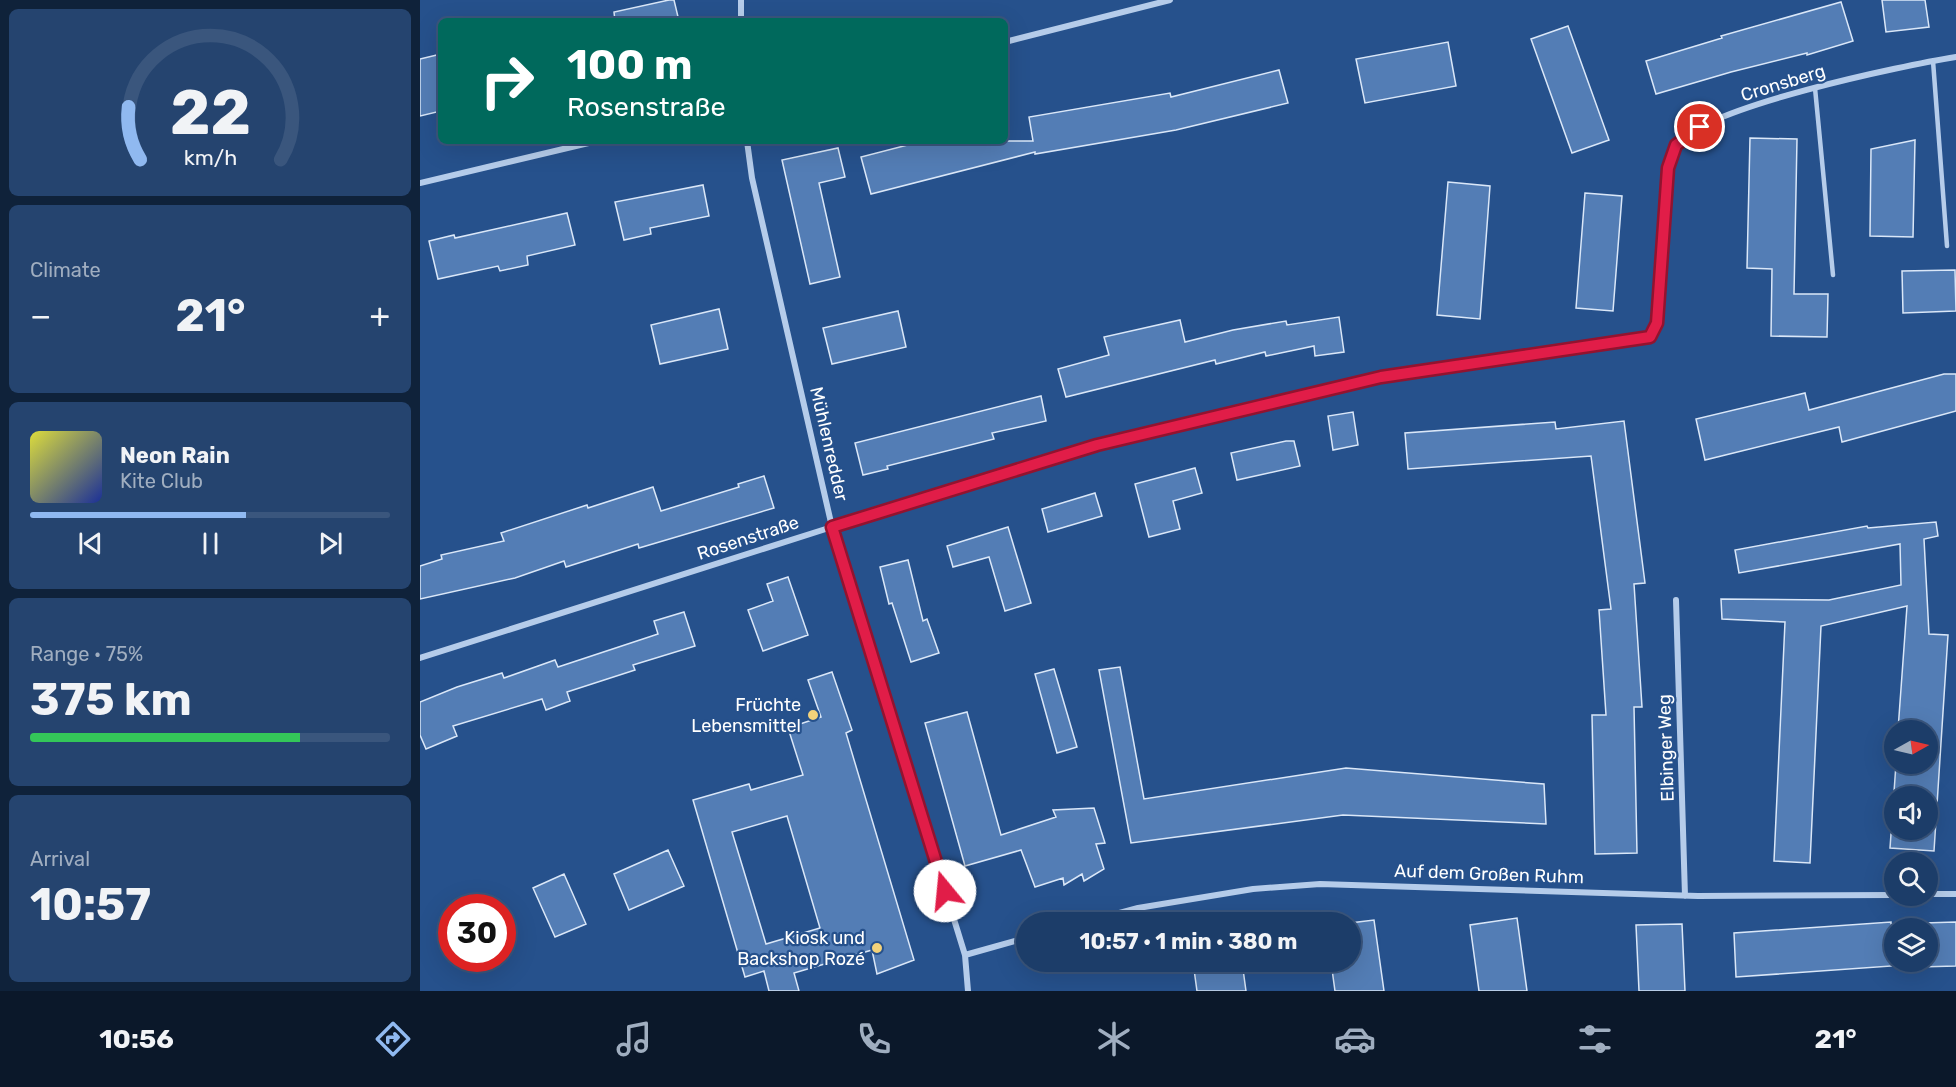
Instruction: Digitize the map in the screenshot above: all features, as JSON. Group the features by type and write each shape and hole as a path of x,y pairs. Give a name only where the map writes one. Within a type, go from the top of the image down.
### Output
{"street":[{"path":"741,0 741,18"},
{"path":"1008,41 1170,0"},
{"name":"Cronsberg","path":"1650,337 1657,323 1668,168 1676,145 1700,127 1758,104 1815,88 1956,57"},
{"path":"420,183 584,144"},
{"name":"Mühlenredder","path":"747,144 752,178 832,527 965,956"},
{"name":"Rosenstraße","path":"420,658 1097,445 1381,377 1650,337"},
{"name":"Elbinger Weg","path":"1676,600 1685,896"},
{"name":"Auf dem Großen Ruhm","path":"1123,912 1253,889 1320,884 1685,896 1884,895"},
{"path":"1938,894 1956,894"},
{"path":"968,991 965,956 1016,941"}],"lane":[{"path":"1933,61 1947,246"},
{"path":"1815,88 1833,275"}],"building":[{"path":"674,0 678,18 615,18 614,12"},
{"path":"1882,0 1925,0 1929,27 1886,32"},
{"path":"1841,2 1853,41 1656,94 1646,61 1722,38 1721,36"},
{"path":"1568,26 1609,140 1572,153 1531,39"},
{"path":"1448,42 1456,86 1365,103 1356,59"},
{"path":"438,55 438,112 420,116 420,59"},
{"path":"1279,70 1288,103 1176,130 1035,154 1035,152 871,194 861,157 911,144 1008,144 1008,141 1033,141 1029,117 1170,93 1171,97"},
{"path":"1750,138 1797,139 1794,294 1828,294 1827,337 1771,336 1772,269 1747,268"},
{"path":"1915,140 1913,237 1870,236 1871,149"},
{"path":"838,148 845,177 819,183 840,277 810,284 782,160"},
{"path":"1448,182 1490,186 1480,319 1437,315"},
{"path":"703,185 709,216 650,228 651,234 624,240 615,202"},
{"path":"1585,193 1622,196 1613,311 1576,308"},
{"path":"567,213 575,245 527,256 528,265 500,271 498,266 438,279 429,241 454,235 455,238"},
{"path":"1955,270 1956,311 1903,313 1902,271"},
{"path":"719,309 728,349 660,364 651,325"},
{"path":"898,311 906,347 832,364 823,328"},
{"path":"1339,317 1344,352 1315,356 1314,346 1266,356 1265,352 1216,364 1215,360 1066,397 1058,369 1109,355 1104,337 1180,320 1185,342 1233,330 1286,321 1287,325"},
{"path":"1944,374 1956,374 1956,411 1842,442 1839,427 1705,460 1696,419 1805,393 1809,410"},
{"path":"1041,396 1046,421 992,433 994,439 887,466 888,469 863,475 855,443"},
{"path":"1353,412 1358,445 1333,450 1328,416"},
{"path":"1624,421 1645,583 1634,584 1642,707 1634,707 1637,853 1595,854 1592,715 1606,715 1599,610 1611,609 1591,456 1408,469 1405,433 1555,422 1556,429"},
{"path":"1294,441 1300,466 1237,480 1231,453"},
{"path":"1195,468 1202,493 1173,501 1180,529 1149,537 1135,484"},
{"path":"764,476 774,508 639,548 638,544 566,567 564,561 515,578 420,599 420,566 442,559 441,555 504,541 501,533 587,505 588,508 653,487 661,511 739,487 738,484"},
{"path":"1095,493 1102,516 1048,532 1042,509"},
{"path":"1936,522 1938,536 1924,539 1929,634 1948,635 1938,789 1938,786 1894,786 1895,774 1938,774 1938,720 1899,720 1907,606 1821,626 1810,863 1774,861 1785,622 1722,619 1721,599 1829,600 1901,585 1900,544 1739,573 1735,550 1867,526 1868,528"},
{"path":"1008,527 1031,603 1005,611 989,557 953,567 947,546"},
{"path":"908,560 923,621 927,619 939,653 911,662 892,603 889,604 880,567"},
{"path":"788,577 808,635 763,651 748,610 773,601 767,584"},
{"path":"684,612 695,646 633,665 635,670 567,692 570,701 546,710 542,699 453,726 457,736 426,749 420,735 420,702 457,687 502,673 504,678 555,660 558,667 658,634 654,621"},
{"path":"1120,667 1144,799 1346,768 1544,784 1546,824 1343,815 1131,843 1099,670"},
{"path":"1054,669 1077,747 1057,753 1035,674"},
{"path":"832,672 852,730 846,733 914,960 877,974 872,950 794,973 799,991 769,991 764,971 745,977 693,800 749,784 751,790 803,775 788,728 821,717 808,680","holes":["787,816 820,928 766,944 732,832"]},
{"path":"967,712 1001,835 1056,817 1053,810 1094,808 1105,843 1096,844 1104,869 1084,881 1082,874 1064,885 1063,878 1035,887 1021,850 965,866 925,723"},
{"path":"1891,840 1935,840 1934,851 1890,848"},
{"path":"668,850 684,886 629,910 614,874"},
{"path":"564,874 586,924 555,937 533,888"},
{"path":"1517,918 1527,991 1479,991 1470,925"},
{"path":"1374,920 1384,991 1335,991 1332,972 1361,972 1361,922"},
{"path":"1884,922 1884,966 1736,977 1734,933"},
{"path":"1956,922 1956,966 1938,966 1938,923"},
{"path":"1682,924 1685,991 1639,991 1636,925"},
{"path":"1194,972 1243,972 1246,991 1197,991"}],"place":[{"name":"Früchte Lebensmittel","path":"813,715"},
{"name":"Kiosk und Backshop Rozé","path":"877,948"}],"route":[{"path":"945,891 832,527 1097,445 1381,377 1650,337 1657,323 1668,168 1676,145 1700,127"}]}
